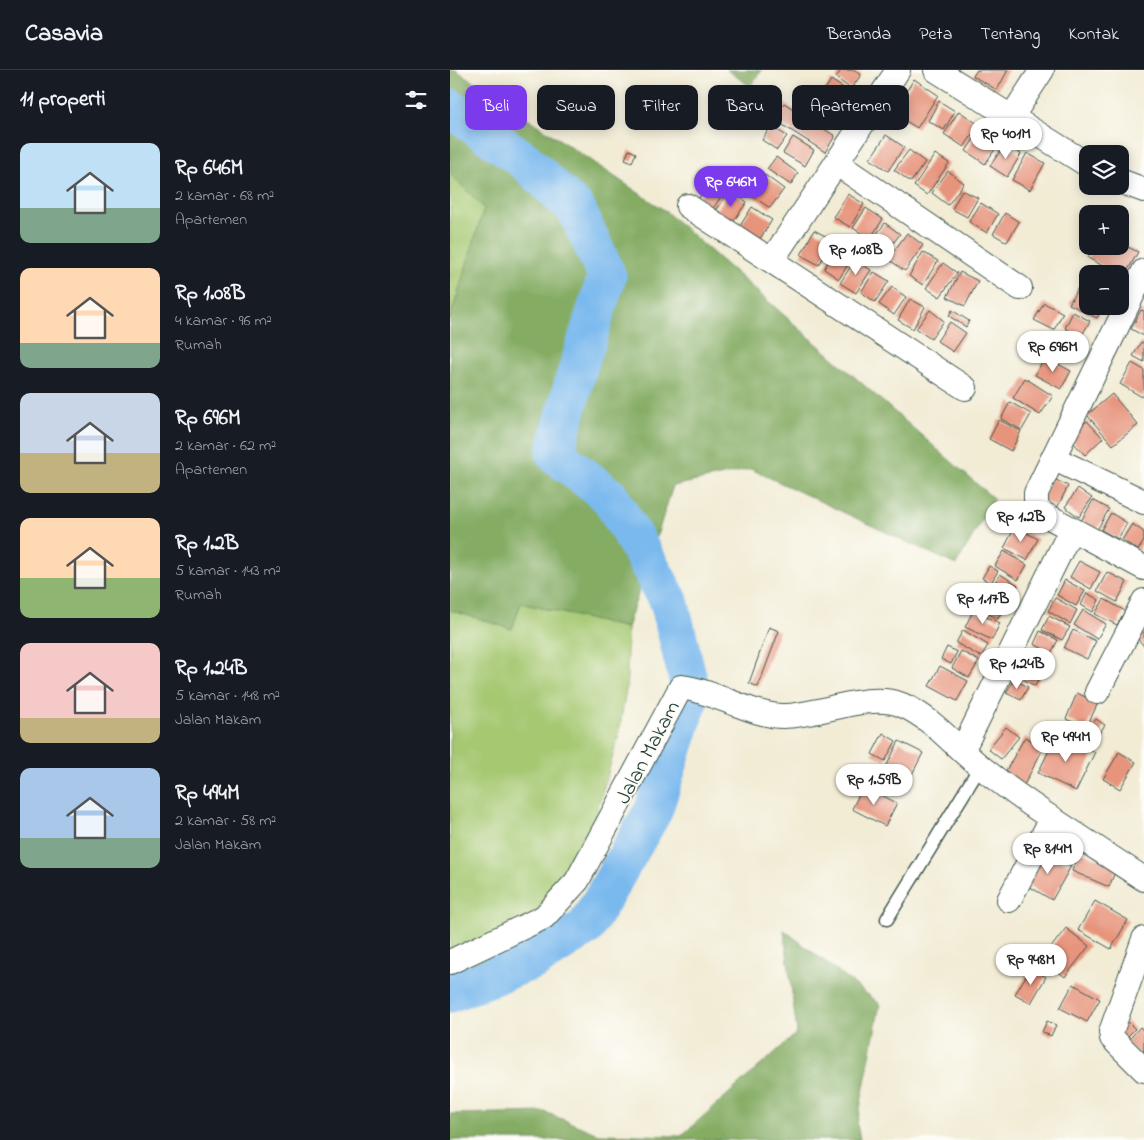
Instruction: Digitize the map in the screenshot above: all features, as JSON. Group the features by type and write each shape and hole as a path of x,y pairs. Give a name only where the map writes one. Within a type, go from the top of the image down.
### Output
{"street":[{"path":"772,260 898,70"},
{"path":"936,70 1079,160"},
{"path":"1011,118 1042,70"},
{"path":"836,163 1020,288"},
{"path":"1129,184 1144,190"},
{"path":"688,206 965,388"},
{"path":"1144,271 1036,493 1036,505 1040,512 1144,568"},
{"path":"1053,458 1144,502"},
{"path":"962,751 1071,530"},
{"path":"1097,692 1144,602"},
{"name":"Jalan Makam","path":"450,962 544,917 577,882 689,688 778,716 805,714 864,702 884,701 901,704 922,717 980,767 1052,818 1144,879"},
{"path":"1009,900 1052,818"},
{"path":"1144,939 1111,1032 1112,1038 1144,1070"}],"lane":[{"path":"887,919 980,767"}],"green space":[{"path":"450,70 455,70 478,85 465,85 465,130 527,130 527,118 537,124 537,130 545,130 664,210 994,499 956,565 751,469 673,486 627,628 521,603 512,629 450,610 450,319 484,208 450,174"},
{"path":"727,70 762,70 751,85"},
{"path":"450,174 485,208 450,319"},
{"path":"520,603 627,628 627,684 618,737 590,836 552,925 502,964 450,974 450,610 512,629"},
{"path":"784,930 880,1004 857,1124 860,1140 450,1140 450,1114 545,1112 598,1134 681,1136 797,1033"}],"building":[{"path":"841,70 854,70 861,75 854,85 846,85 836,78"},
{"path":"977,70 1008,70 997,90 973,76"},
{"path":"914,79 938,95 917,128 909,123 909,87"},
{"path":"831,80 839,85 828,85"},
{"path":"939,101 955,111 944,130 928,121"},
{"path":"784,103 792,108 792,130 826,130 835,136 825,152 782,125 782,106"},
{"path":"959,111 979,125 964,147 944,134"},
{"path":"987,120 1006,133 985,164 966,151"},
{"path":"768,130 777,130 787,136 777,150 762,140"},
{"path":"886,135 904,147 888,171 870,159"},
{"path":"793,137 814,150 805,166 783,153"},
{"path":"1005,144 1021,154 1007,177 990,166"},
{"path":"629,150 636,153 632,162 625,159"},
{"path":"909,150 925,162 911,182 894,170"},
{"path":"1027,153 1045,163 1030,190 1012,180"},
{"path":"935,154 949,163 927,195 914,186"},
{"path":"776,157 798,173 791,185 767,169"},
{"path":"948,171 964,183 948,205 932,193"},
{"path":"765,175 784,189 770,208 751,195"},
{"path":"711,180 726,190 711,211 697,201"},
{"path":"962,190 978,198 967,217 952,209"},
{"path":"730,191 747,202 731,225 714,213"},
{"path":"848,194 864,204 850,227 833,217"},
{"path":"981,203 998,214 987,233 969,222"},
{"path":"752,207 772,220 758,242 738,229"},
{"path":"866,208 883,219 870,239 853,228"},
{"path":"1005,213 1019,222 1007,242 993,234"},
{"path":"885,223 900,234 886,253 871,242"},
{"path":"814,230 833,240 819,265 801,255"},
{"path":"907,233 923,245 905,271 888,259"},
{"path":"838,245 854,255 839,279 824,269"},
{"path":"1129,248 1138,252 1129,268 1129,265 1101,265 1088,258 1090,255 1129,255"},
{"path":"923,252 938,261 923,285 909,276"},
{"path":"855,260 871,270 856,293 840,283"},
{"path":"943,263 957,273 940,297 926,288"},
{"path":"874,272 889,281 875,302 861,292"},
{"path":"960,272 978,281 965,306 947,297"},
{"path":"1079,286 1079,309 1069,304"},
{"path":"892,287 906,297 894,315 879,304"},
{"path":"910,299 925,307 913,329 898,320"},
{"path":"1044,303 1063,313 1054,330 1034,320"},
{"path":"930,310 944,321 931,339 916,329"},
{"path":"952,310 969,321 966,327 949,316"},
{"path":"1141,310 1144,311 1144,336 1131,329"},
{"path":"1073,312 1090,321 1081,337 1065,328"},
{"path":"950,322 966,333 953,352 937,341"},
{"path":"1061,334 1079,343 1069,362 1051,353"},
{"path":"1141,342 1144,344 1144,362 1133,356"},
{"path":"1045,357 1071,371 1061,389 1035,375"},
{"path":"1132,363 1144,370 1144,394 1142,397 1120,384"},
{"path":"1025,378 1053,396 1040,415 1013,398"},
{"path":"1112,394 1138,425 1113,445 1087,415"},
{"path":"1010,402 1031,414 1022,430 1001,419"},
{"path":"999,420 1021,431 1011,451 989,439"},
{"path":"1087,421 1103,438 1085,455 1069,438"},
{"path":"1052,478 1068,486 1057,508 1041,500"},
{"path":"1078,488 1092,498 1079,517 1065,507"},
{"path":"1093,500 1109,509 1097,530 1081,521"},
{"path":"1111,513 1127,523 1118,539 1101,530"},
{"path":"1132,524 1144,532 1144,541 1138,550 1122,540"},
{"path":"1015,527 1038,539 1027,560 1004,548"},
{"path":"1004,551 1027,565 1018,580 995,566"},
{"path":"1079,561 1100,572 1091,589 1070,577"},
{"path":"989,566 998,571 991,583 982,578"},
{"path":"1107,572 1127,582 1117,602 1097,591"},
{"path":"1000,574 1018,585 1010,599 992,588"},
{"path":"1065,580 1085,591 1076,606 1057,595"},
{"path":"982,592 1005,604 998,619 974,606"},
{"path":"1087,593 1099,600 1093,612 1081,605"},
{"path":"1055,598 1077,610 1070,624 1048,611"},
{"path":"1104,599 1125,611 1117,625 1095,614"},
{"path":"1083,610 1106,624 1097,639 1074,625"},
{"path":"973,611 1000,623 992,640 965,627"},
{"path":"1049,616 1070,627 1062,640 1042,630"},
{"path":"769,627 779,631 758,687 749,683"},
{"path":"963,630 988,645 981,657 956,643"},
{"path":"1073,630 1096,641 1087,659 1064,648"},
{"path":"1142,630 1144,633 1144,646 1135,636"},
{"path":"1040,631 1058,640 1051,653 1034,644"},
{"path":"947,647 957,652 951,664 941,659"},
{"path":"1034,649 1052,657 1045,671 1027,662"},
{"path":"961,651 979,661 969,678 952,668"},
{"path":"1024,664 1042,674 1035,686 1017,676"},
{"path":"940,666 968,681 957,701 929,686"},
{"path":"1014,679 1028,687 1021,700 1006,693"},
{"path":"1077,693 1098,703 1086,728 1066,719"},
{"path":"1096,719 1105,725 1094,741 1085,735"},
{"path":"1006,727 1019,737 1001,759 988,749"},
{"path":"883,733 896,741 885,761 872,754"},
{"path":"1057,734 1095,752 1076,791 1038,773"},
{"path":"1025,737 1044,747 1024,785 1004,774"},
{"path":"899,741 923,753 907,784 883,773"},
{"path":"1119,752 1136,762 1120,789 1103,779"},
{"path":"863,786 897,803 885,826 852,809"},
{"path":"1044,850 1071,866 1052,900 1025,884"},
{"path":"1080,851 1117,867 1109,887 1072,871"},
{"path":"1095,901 1128,920 1111,949 1078,930"},
{"path":"1066,928 1089,946 1065,977 1042,959"},
{"path":"1031,968 1046,977 1031,1003 1015,994"},
{"path":"1073,984 1100,999 1087,1022 1060,1008"},
{"path":"1047,1021 1056,1025 1051,1036 1042,1032"},
{"path":"1127,1021 1135,1029 1124,1040 1116,1033"},
{"path":"1140,1027 1144,1031 1144,1058 1126,1043"}],"waterway":[{"path":"450,108 525,161 576,209 607,276 574,381 555,454 610,497 642,552 669,601 691,692 653,811 586,927 536,959 450,993"}]}
